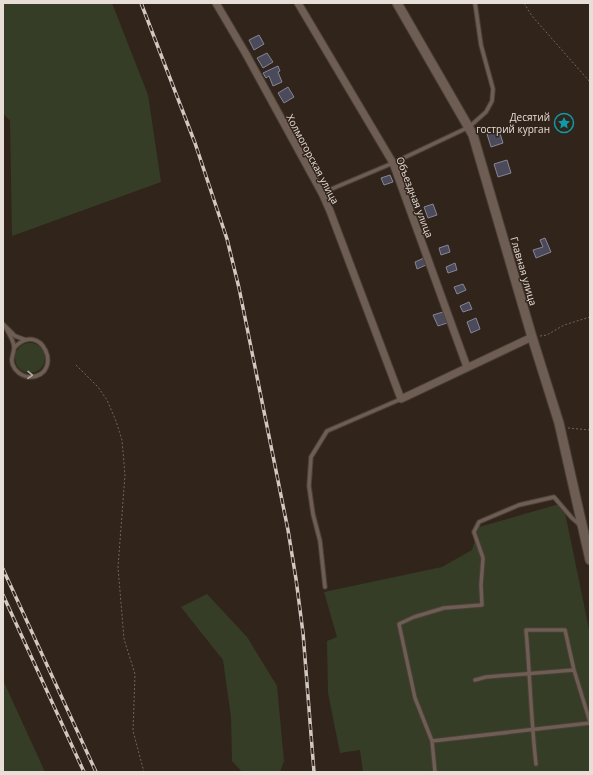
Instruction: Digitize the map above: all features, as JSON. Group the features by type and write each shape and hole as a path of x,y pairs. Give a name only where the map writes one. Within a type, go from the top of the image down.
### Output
{"street":[{"name":"Холмогорская улица","path":"216,3 246,54 330,211 400,399"},
{"name":"Объездная улица","path":"298,3 393,163 467,367"},
{"name":"Главная улица","path":"397,3 473,135 532,337 559,423 590,560"},
{"path":"400,399 532,337"}],"lane":[{"path":"322,194 393,163 469,127 486,112 492,101 493,89 481,45 475,3"},
{"path":"3,324 13,342 14,348 11,360 16,370 25,376 37,375 42,372 48,363 47,351 39,342 15,336 6,328"},
{"path":"14,348 23,341 28,340"},
{"path":"325,587 320,541 313,514 310,493 311,457 327,431 400,399"},
{"path":"435,772 432,741 415,698 399,624 414,616 444,608 482,605 481,585 483,558 474,532 479,522 519,504 554,497 582,527"},
{"path":"432,741 532,730 590,723 574,670 565,630 526,630 530,674 532,730 536,764"},
{"path":"475,680 486,677 574,670"}],"path":[{"path":"524,3 532,16 590,82"},
{"path":"532,337 547,335 564,325 590,317"},
{"path":"76,365 98,387 107,400 122,440 125,475 118,567 124,639 135,674 133,731 144,772"},
{"path":"559,423 569,429 590,430"}],"green space":[{"path":"3,3 112,3 148,95 161,182 12,236 10,121 3,113"},
{"path":"30,343 41,347 45,358 41,369 30,373 19,369 15,358 19,347"},
{"path":"563,503 590,634 590,772 363,772 360,750 340,753 328,693 327,641 337,637 324,592 442,567 472,550 479,527"},
{"path":"207,594 247,637 277,686 284,761 280,772 242,772 232,761 231,717 223,660 181,607"},
{"path":"3,680 45,772 3,772"}],"building":[{"path":"259,35 264,44 254,50 249,40"},
{"path":"267,53 273,62 263,68 257,58"},
{"path":"278,66 280,71 278,72 282,82 273,86 269,76 266,78 263,73"},
{"path":"288,87 294,97 284,103 278,93"},
{"path":"499,130 503,143 491,147 487,134"},
{"path":"507,160 511,173 498,177 494,164"},
{"path":"390,175 393,182 384,185 381,178"},
{"path":"433,204 437,215 428,218 424,207"},
{"path":"545,238 551,252 536,258 533,250 543,247 540,240"},
{"path":"448,245 450,252 441,255 439,248"},
{"path":"424,258 426,265 417,269 415,262"},
{"path":"455,263 457,270 448,273 446,267"},
{"path":"463,284 466,290 457,294 454,287"},
{"path":"469,302 472,309 463,312 460,306"},
{"path":"443,312 447,323 438,326 433,315"},
{"path":"476,318 480,329 471,333 467,322"}],"railway":[{"path":"141,3 195,143 227,239 239,288 288,530 296,579 303,633 314,772"},
{"path":"3,569 96,772"},
{"path":"3,595 84,772"}],"place":[{"name":"Десятий гострий курган","path":"564,123"}]}
